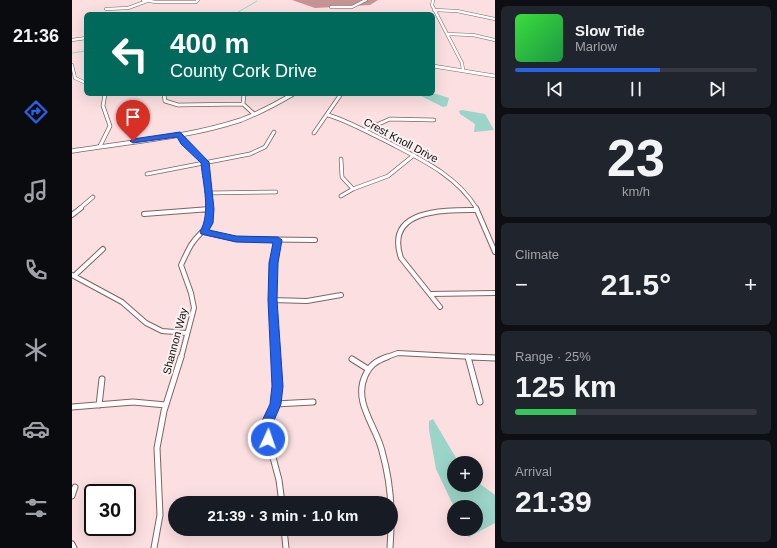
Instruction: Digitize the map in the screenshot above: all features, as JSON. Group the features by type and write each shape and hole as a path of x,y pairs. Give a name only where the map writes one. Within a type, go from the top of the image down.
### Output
{"street":[{"path":"143,0 196,2 198,0"},
{"path":"331,7 352,7 366,0"},
{"path":"433,0 432,4 434,10 462,62 463,70"},
{"path":"106,8 131,7 148,1"},
{"path":"434,10 457,11 495,19"},
{"path":"447,34 473,35 495,40"},
{"path":"72,40 84,38"},
{"path":"72,65 75,78 84,82"},
{"path":"435,66 495,76"},
{"path":"100,146 110,126 103,106 105,96"},
{"path":"164,96 165,101 178,105 243,104 254,114"},
{"path":"243,104 244,96"},
{"path":"72,151 213,128 275,106 289,96"},
{"path":"314,133 328,115 340,96"},
{"name":"Crest Knoll Drive","path":"328,115 344,120 365,130 414,155 441,172 471,199 495,252"},
{"path":"365,130 377,122 389,118 434,120"},
{"path":"148,174 245,155 257,151 265,147 274,132"},
{"path":"180,134 184,142 205,162"},
{"path":"341,196 353,189 388,176 414,155"},
{"path":"341,158 340,170 342,177 353,189"},
{"name":"Shannon Way","path":"154,548 160,515 157,448 166,404 194,308 191,293 181,265 192,244 204,232 209,223 210,209 205,162"},
{"path":"208,193 276,192"},
{"path":"72,215 93,197"},
{"path":"144,214 210,209"},
{"path":"440,306 401,258 398,252 400,231 415,217 423,213 445,210 477,210"},
{"path":"204,232 236,239 315,240"},
{"path":"278,240 273,263 272,300 277,368 275,404 267,423 267,435 279,480 281,496"},
{"path":"103,249 73,276 122,302 150,325 162,331 187,333"},
{"path":"430,294 495,293"},
{"path":"272,300 304,302 341,295"},
{"path":"390,496 382,450 362,402 360,391 362,382 368,370 375,361 398,352 495,358"},
{"path":"468,357 480,402"},
{"path":"352,359 368,370"},
{"path":"99,405 102,379"},
{"path":"72,407 133,402 166,404"},
{"path":"275,404 313,402"},
{"path":"72,496 75,487"},
{"path":"285,536 286,548"},
{"path":"390,548 391,536"},
{"path":"72,544 74,548"}],"shaded area":[{"path":"292,0 378,0 370,5 315,8"}],"water":[{"path":"435,94 449,98 447,106 443,107 421,96 435,96"},
{"path":"462,110 485,114 494,130 474,132 475,124 460,114 459,111"},
{"path":"433,419 455,456 447,456 447,492 483,492 483,486 495,495 495,523 483,529 483,500 451,500 436,469 429,430 429,421"}],"waterway":[{"path":"238,12 257,1"},
{"path":"72,53 84,51"}],"route":[{"path":"133,141 180,134 180,137 184,142 205,162 210,209 209,223 204,232 236,239 278,240 273,263 272,300 277,386 275,404 267,423 268,439"}]}
